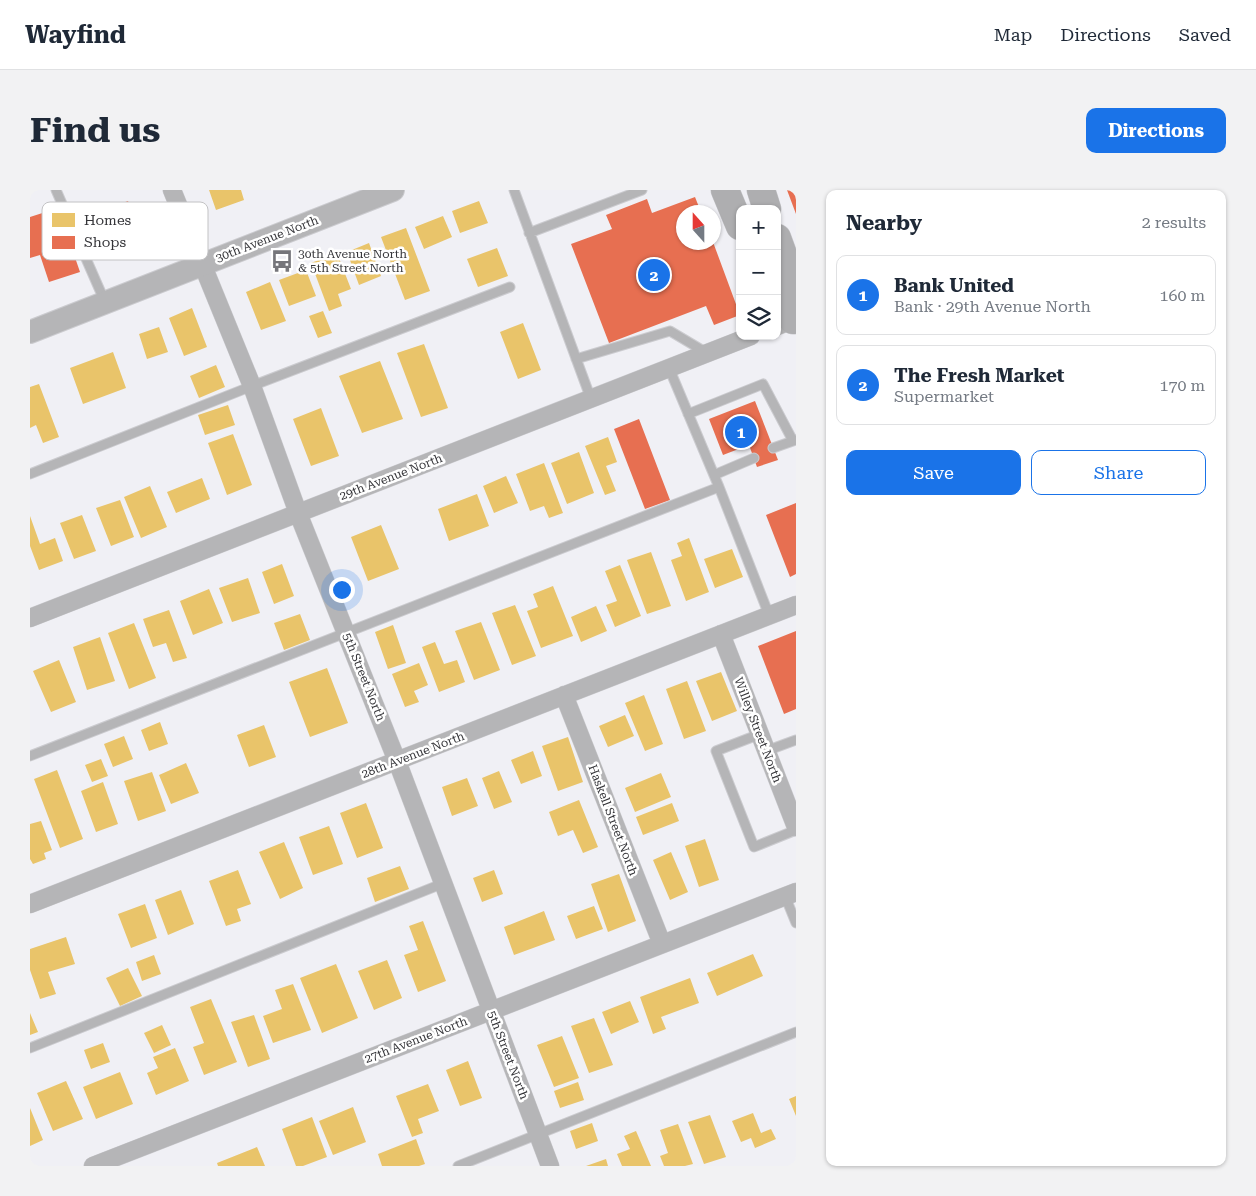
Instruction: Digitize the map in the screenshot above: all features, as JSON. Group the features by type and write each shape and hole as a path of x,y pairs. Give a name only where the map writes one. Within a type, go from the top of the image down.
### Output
{"main road":[{"path":"725,190 736,216"},
{"path":"781,249 789,271 788,318"}],"street":[{"name":"5th Street North","path":"172,190 177,202"},
{"name":"30th Avenue North","path":"30,332 393,190"},
{"name":"5th Street North","path":"200,260 252,386 298,513 397,761 550,1166"},
{"name":"29th Avenue North","path":"30,618 741,340"},
{"name":"28th Avenue North","path":"30,904 796,605"},
{"name":"Willey Street North","path":"721,634 766,751 791,799 796,828"},
{"name":"Haskell Street North","path":"564,695 662,944"},
{"name":"27th Avenue North","path":"93,1166 791,894"}],"lane":[{"path":"56,190 61,202"},
{"path":"514,190 591,399"},
{"path":"529,233 642,190"},
{"path":"87,260 105,302"},
{"path":"30,474 510,287"},
{"path":"576,359 670,331 707,354"},
{"path":"669,368 719,487 769,616"},
{"path":"688,414 763,384 795,441 774,448"},
{"path":"714,475 754,458"},
{"path":"30,756 719,487"},
{"path":"760,734 716,752 754,847 796,828"},
{"path":"766,751 796,740"},
{"path":"30,1048 444,883"},
{"path":"791,894 796,923"},
{"path":"458,1166 796,1032"}],"building: Homes":[{"path":"209,190 241,190 244,200 216,210"},
{"path":"479,201 488,223 460,233 452,211"},
{"path":"443,216 452,237 424,249 415,227"},
{"path":"406,228 430,291 405,300 381,237"},
{"path":"369,243 381,276 359,285 347,252"},
{"path":"497,248 508,276 478,287 467,259"},
{"path":"337,253 351,289 338,294 342,306 329,311 311,263"},
{"path":"306,270 316,296 289,306 279,280"},
{"path":"270,282 286,321 261,330 246,292"},
{"path":"192,308 207,347 184,356 169,318"},
{"path":"323,311 332,333 318,338 309,316"},
{"path":"523,323 541,370 518,379 500,332"},
{"path":"159,327 168,352 147,359 139,334"},
{"path":"424,344 448,408 421,417 397,353"},
{"path":"113,352 126,388 83,404 70,368"},
{"path":"380,361 403,419 362,433 339,376"},
{"path":"216,365 225,387 199,398 190,376"},
{"path":"39,384 59,437 43,443 36,425 30,428 30,387"},
{"path":"228,405 235,425 205,435 198,415"},
{"path":"321,408 339,456 311,466 293,419"},
{"path":"233,434 252,485 227,495 208,443"},
{"path":"608,437 617,462 606,466 616,491 605,495 585,446"},
{"path":"579,452 594,493 567,504 551,463"},
{"path":"544,463 563,513 549,518 544,506 530,511 516,474"},
{"path":"506,476 518,503 494,513 483,486"},
{"path":"202,478 210,499 176,513 167,492"},
{"path":"150,486 167,527 141,538 124,497"},
{"path":"477,494 489,526 449,541 438,509"},
{"path":"120,500 134,537 111,546 96,508"},
{"path":"82,515 96,551 74,559 60,523"},
{"path":"30,516 40,544 55,538 63,561 39,570 30,546"},
{"path":"381,525 399,569 368,581 351,537"},
{"path":"689,538 709,592 686,601 671,560 682,556 677,543"},
{"path":"732,549 743,577 715,588 704,559"},
{"path":"651,552 671,606 647,614 627,560"},
{"path":"282,564 294,596 274,604 262,572"},
{"path":"620,565 641,616 615,627 606,605 617,601 605,571"},
{"path":"248,578 260,613 232,622 219,588"},
{"path":"553,586 573,636 541,648 527,611 538,607 533,594"},
{"path":"209,589 223,623 193,635 180,601"},
{"path":"515,605 536,656 512,665 492,613"},
{"path":"596,606 607,631 581,642 571,617"},
{"path":"169,610 187,658 173,662 166,643 153,647 143,619"},
{"path":"300,614 310,640 284,650 274,623"},
{"path":"481,622 500,670 474,680 455,631"},
{"path":"134,623 156,678 129,689 108,633"},
{"path":"393,625 406,663 388,669 375,632"},
{"path":"100,637 115,681 87,690 73,647"},
{"path":"435,642 444,664 457,660 465,682 439,692 422,647"},
{"path":"59,660 76,702 51,712 33,671"},
{"path":"419,663 428,685 414,691 419,702 405,707 392,674"},
{"path":"327,668 348,723 310,737 289,682"},
{"path":"721,672 737,711 712,721 696,681"},
{"path":"687,681 706,731 684,739 666,689"},
{"path":"644,695 663,744 645,751 625,703"},
{"path":"625,715 634,736 608,747 599,726"},
{"path":"160,722 168,744 149,751 141,730"},
{"path":"264,725 276,757 249,767 237,735"},
{"path":"124,736 133,759 113,767 104,744"},
{"path":"568,737 583,782 558,791 542,746"},
{"path":"533,751 542,776 521,784 511,760"},
{"path":"101,759 108,776 92,782 85,765"},
{"path":"186,763 199,793 171,804 159,775"},
{"path":"57,770 83,839 60,848 34,779"},
{"path":"499,771 512,802 494,809 482,778"},
{"path":"152,772 166,811 138,821 124,781"},
{"path":"661,773 671,797 635,812 625,788"},
{"path":"467,778 478,806 452,816 442,787"},
{"path":"103,782 118,824 96,832 81,791"},
{"path":"579,800 598,847 583,853 573,830 558,836 549,812"},
{"path":"366,803 383,848 357,858 340,813"},
{"path":"672,803 679,821 643,835 636,817"},
{"path":"41,821 52,850 44,853 46,859 33,864 30,859 30,824"},
{"path":"329,826 343,864 313,875 299,837"},
{"path":"705,839 719,880 699,887 685,846"},
{"path":"284,842 303,888 280,899 259,852"},
{"path":"671,852 688,892 670,900 653,860"},
{"path":"400,866 409,889 375,902 367,878"},
{"path":"238,870 251,904 237,909 241,921 226,926 209,881"},
{"path":"494,870 503,894 482,902 473,878"},
{"path":"619,874 636,921 608,932 591,884"},
{"path":"181,890 194,924 168,935 155,900"},
{"path":"145,904 157,938 131,948 118,914"},
{"path":"594,906 603,929 576,939 567,916"},
{"path":"544,911 555,940 514,955 504,927"},
{"path":"423,921 446,981 418,992 404,955 418,950 409,926"},
{"path":"66,937 75,964 48,972 56,994 40,999 30,970 30,949"},
{"path":"753,954 763,976 717,996 707,973"},
{"path":"154,955 161,974 142,981 136,962"},
{"path":"387,960 402,998 374,1010 358,971"},
{"path":"336,964 358,1018 322,1033 300,978"},
{"path":"128,968 142,996 120,1006 106,978"},
{"path":"690,978 699,1003 661,1017 666,1029 653,1034 640,997"},
{"path":"293,984 311,1030 273,1043 263,1016 282,1009 275,990"},
{"path":"211,999 237,1062 204,1075 193,1047 204,1043 190,1007"},
{"path":"630,1001 639,1022 611,1034 602,1012"},
{"path":"30,1013 38,1032 30,1035"},
{"path":"254,1015 270,1059 248,1067 231,1022"},
{"path":"594,1018 613,1065 589,1073 571,1026"},
{"path":"162,1025 171,1045 154,1053 144,1033"},
{"path":"562,1036 579,1078 554,1087 537,1045"},
{"path":"103,1043 110,1062 91,1069 84,1050"},
{"path":"175,1048 189,1081 156,1095 147,1073 158,1068 153,1057"},
{"path":"468,1061 482,1098 460,1106 446,1070"},
{"path":"120,1072 133,1104 96,1119 83,1087"},
{"path":"66,1081 83,1119 53,1131 37,1093"},
{"path":"578,1082 584,1100 560,1108 554,1091"},
{"path":"428,1084 439,1111 418,1119 423,1133 412,1137 396,1096"},
{"path":"796,1096 796,1116 789,1099"},
{"path":"353,1107 366,1142 333,1155 319,1121"},
{"path":"30,1108 43,1140 30,1146"},
{"path":"753,1113 761,1133 771,1129 776,1139 755,1148 751,1138 741,1142 732,1121"},
{"path":"710,1115 726,1157 704,1164 688,1122"},
{"path":"312,1117 327,1157 303,1166 296,1166 282,1129"},
{"path":"592,1123 598,1141 576,1149 570,1131"},
{"path":"678,1124 693,1164 664,1166 660,1156 668,1153 660,1130"},
{"path":"636,1131 651,1166 622,1166 617,1154 630,1149 624,1136"},
{"path":"416,1139 425,1164 419,1166 382,1166 378,1154"},
{"path":"257,1147 265,1166 218,1166 217,1163"},
{"path":"606,1159 608,1166 586,1166"}],"building: Shops":[{"path":"787,190 796,190 796,214"},
{"path":"695,197 698,205 676,205 676,250 716,250 736,304 736,317 714,325 706,306 609,343 571,244 612,229 606,215 647,199 652,213"},
{"path":"42,213 42,260 76,260 80,272 49,282 40,255 30,258 30,217"},
{"path":"755,401 778,460 757,467 749,445 723,455 709,419"},
{"path":"639,419 670,500 645,509 614,429"},
{"path":"796,503 796,574 790,577 766,515"},
{"path":"796,631 796,709 784,714 758,646"}],"place":[{"name":"30th Avenue North & 5th Street North","path":"282,261"},
{"name":"The Fresh Market","path":"654,275"},
{"name":"Bank United","path":"741,432"}]}
